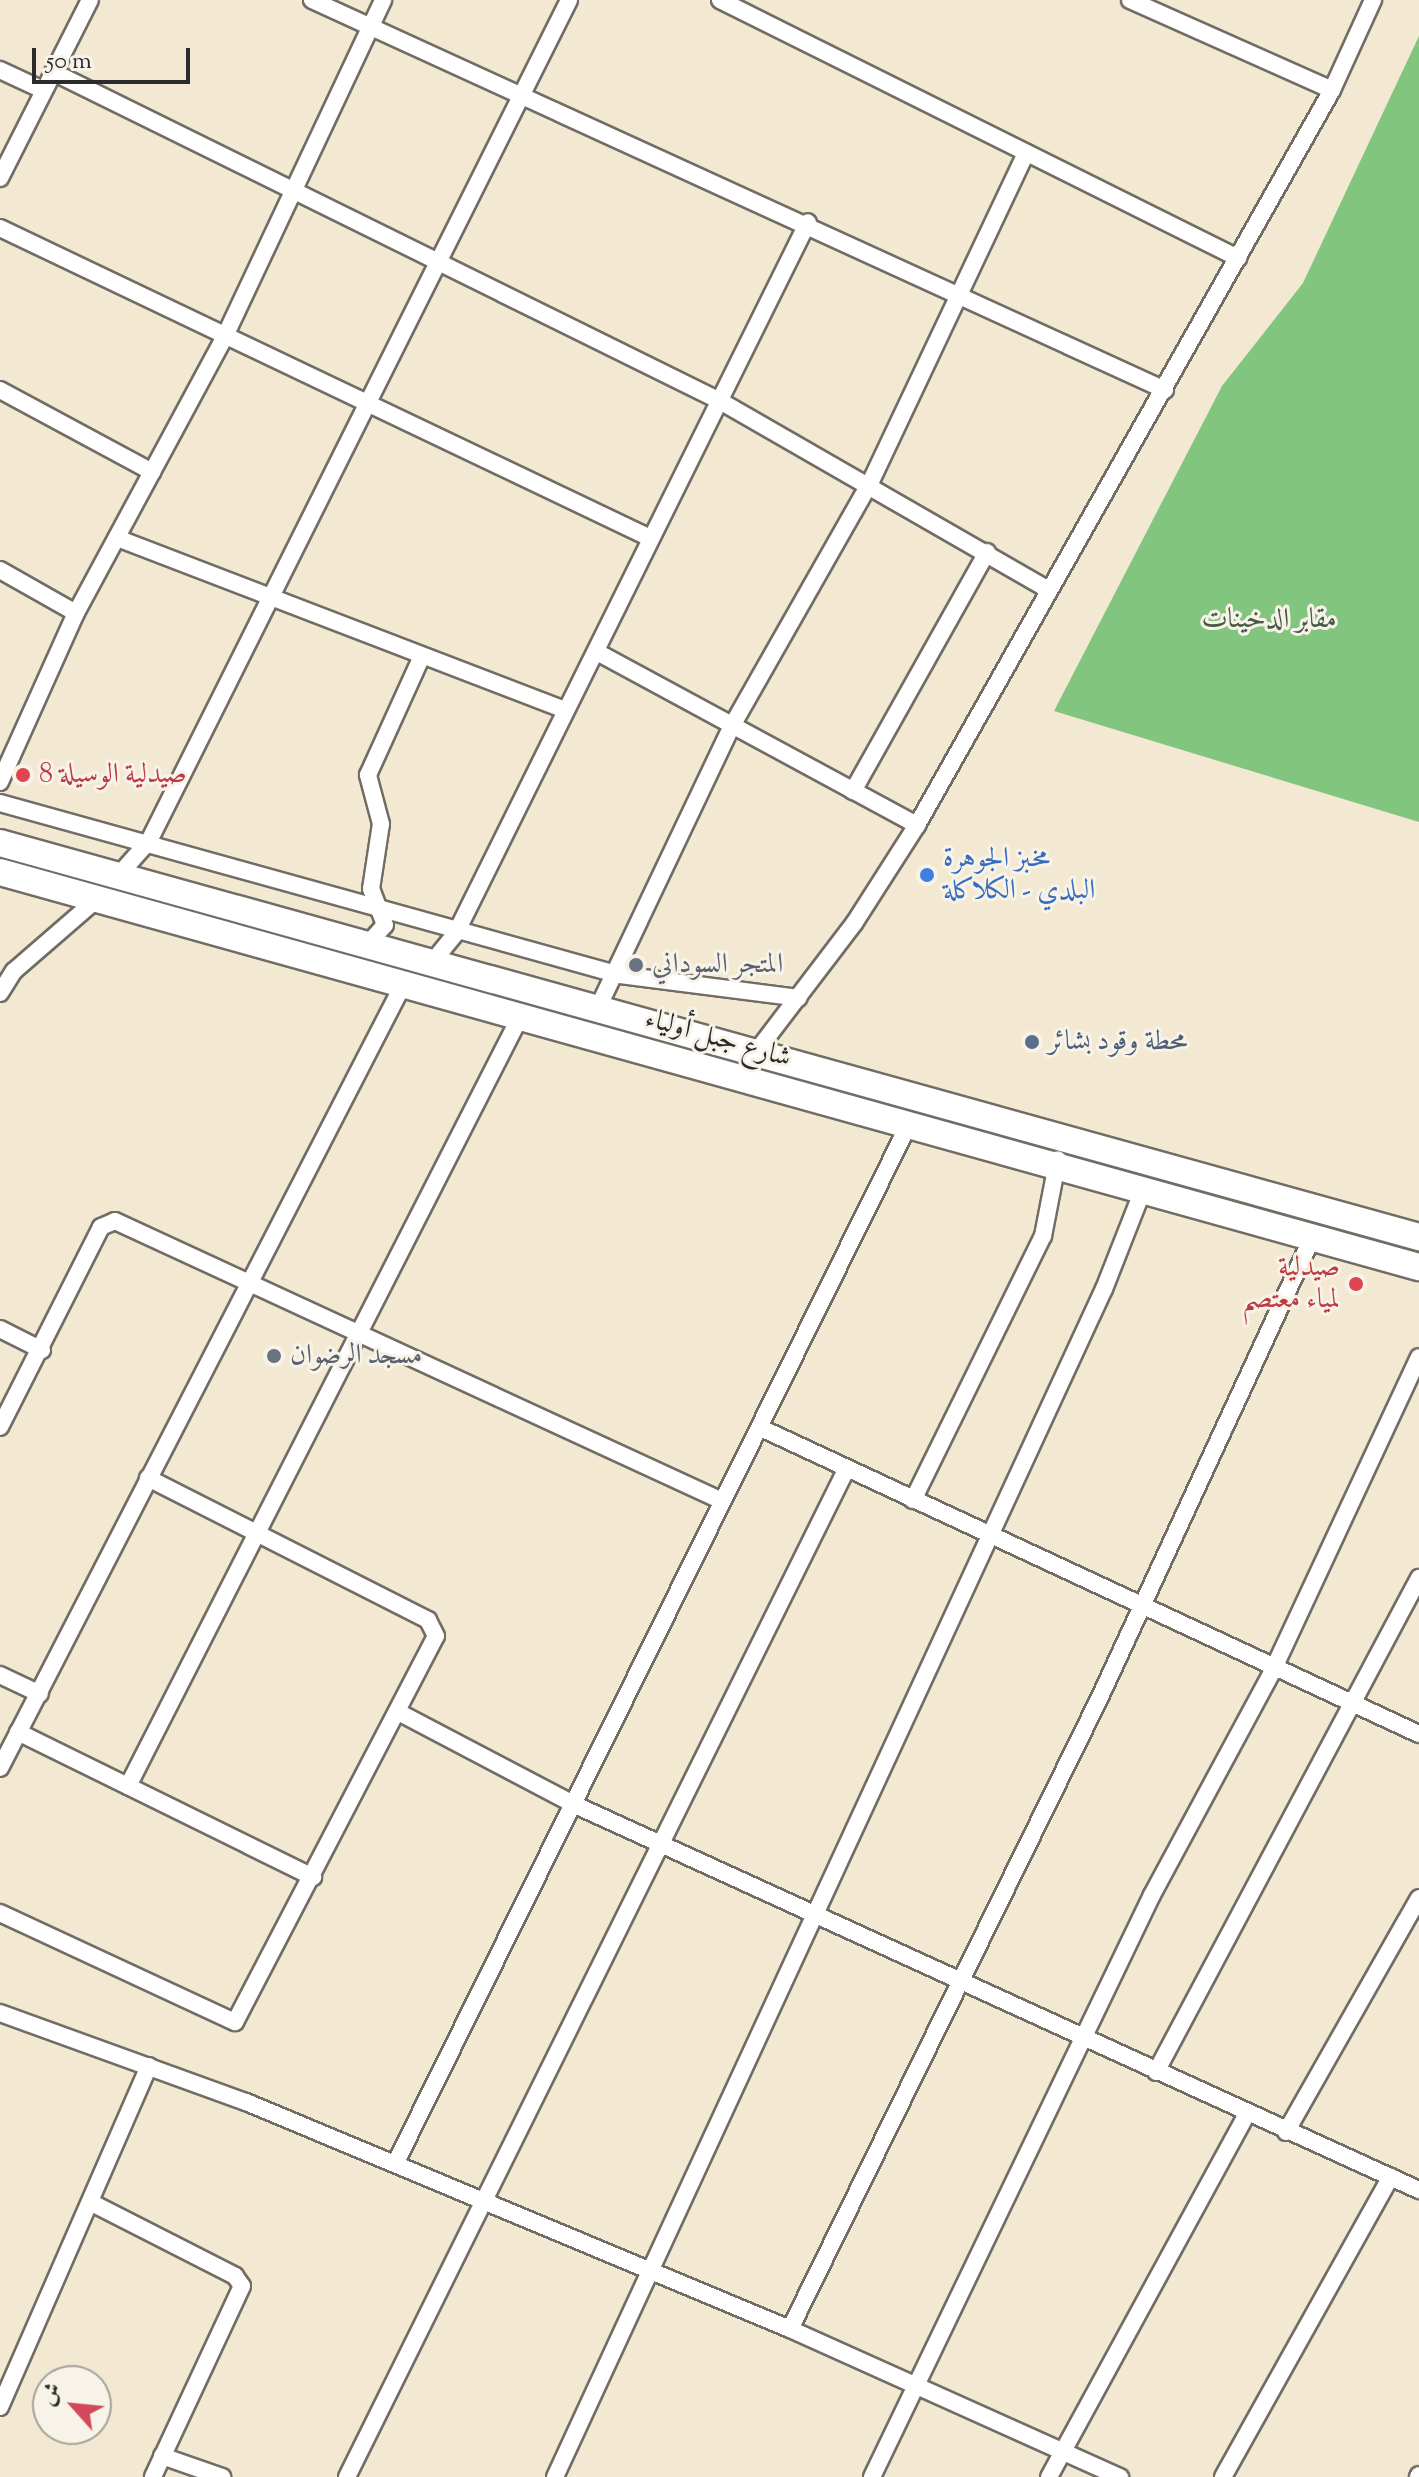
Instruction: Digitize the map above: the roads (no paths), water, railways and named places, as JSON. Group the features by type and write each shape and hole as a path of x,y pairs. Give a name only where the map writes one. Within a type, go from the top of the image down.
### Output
{"main road":[{"name":"شارع جبل أولياء","path":"0,843 753,1056 1419,1237"},
{"name":"شارع جبل أولياء","path":"0,872 1419,1267"}],"street":[{"path":"0,178 90,0"},
{"path":"312,0 808,222 1165,390"},
{"path":"0,782 76,613 226,334 383,0"},
{"path":"117,877 149,841 441,264 520,91 569,0"},
{"path":"720,0 1238,258"},
{"path":"1130,0 1332,90"},
{"path":"744,1081 753,1056 799,998 917,825 1045,588 1165,390 1332,90 1373,0"},
{"path":"53,72 292,193 720,401 871,481 1045,588"},
{"path":"4,77 43,90"},
{"path":"596,1012 620,975 629,929 733,724 871,481 1026,153"},
{"path":"430,965 456,933 565,710 597,652 648,537 720,401 808,222"},
{"path":"0,228 648,537"},
{"path":"0,390 152,472"},
{"path":"117,538 269,601 565,710"},
{"path":"853,791 987,552"},
{"path":"0,570 76,613"},
{"path":"597,652 917,825"},
{"path":"366,946 385,925 371,889 381,824 368,775 422,656"},
{"path":"0,803 149,841 382,915 620,975 799,998"},
{"path":"0,993 7,969 96,900"},
{"path":"0,1768 403,985"},
{"path":"128,1786 357,1329 520,1017"},
{"path":"395,2164 722,1501 763,1429 908,1126"},
{"path":"913,1500 1043,1236 1063,1138"},
{"path":"555,2477 815,1914 1143,1190"},
{"path":"0,1427 107,1222 250,1280 722,1501"},
{"path":"790,2329 1142,1606 1312,1238"},
{"path":"0,1329 42,1350"},
{"path":"872,2477 1082,2036 1273,1670 1419,1357"},
{"path":"763,1429 1273,1670 1419,1734"},
{"path":"347,2477 478,2200 846,1470"},
{"path":"0,1913 235,2022 400,1713 435,1627 148,1478"},
{"path":"1156,2072 1240,1903 1353,1706 1419,1578"},
{"path":"0,1675 40,1694"},
{"path":"400,1713 573,1804 1082,2036 1246,2115 1419,2190"},
{"path":"18,1732 313,1877"},
{"path":"1286,2132 1419,1898"},
{"path":"0,2013 149,2066 395,2164 648,2273 790,2329 1064,2449 1120,2477"},
{"path":"0,2407 6,2378 90,2202 149,2066"},
{"path":"1049,2477 1246,2115"},
{"path":"1223,2477 1391,2177"},
{"path":"90,2202 242,2286 153,2477"},
{"path":"162,2456 222,2477"}],"place":[{"name":"صيدلية الوسيلة 8","path":"23,775"},
{"name":"مخبز الجوهرة البلدي - الكلاكلة","path":"927,875"},
{"name":"المتجر السوداني","path":"636,965"},
{"name":"محطة وقود بشائر","path":"1032,1042"},
{"name":"صيدلية لمياء معتصم","path":"1356,1284"},
{"name":"مسجد الرضوان","path":"274,1356"}],"park label":[{"name":"مقابر الدخينات","path":"1269,620"}]}
